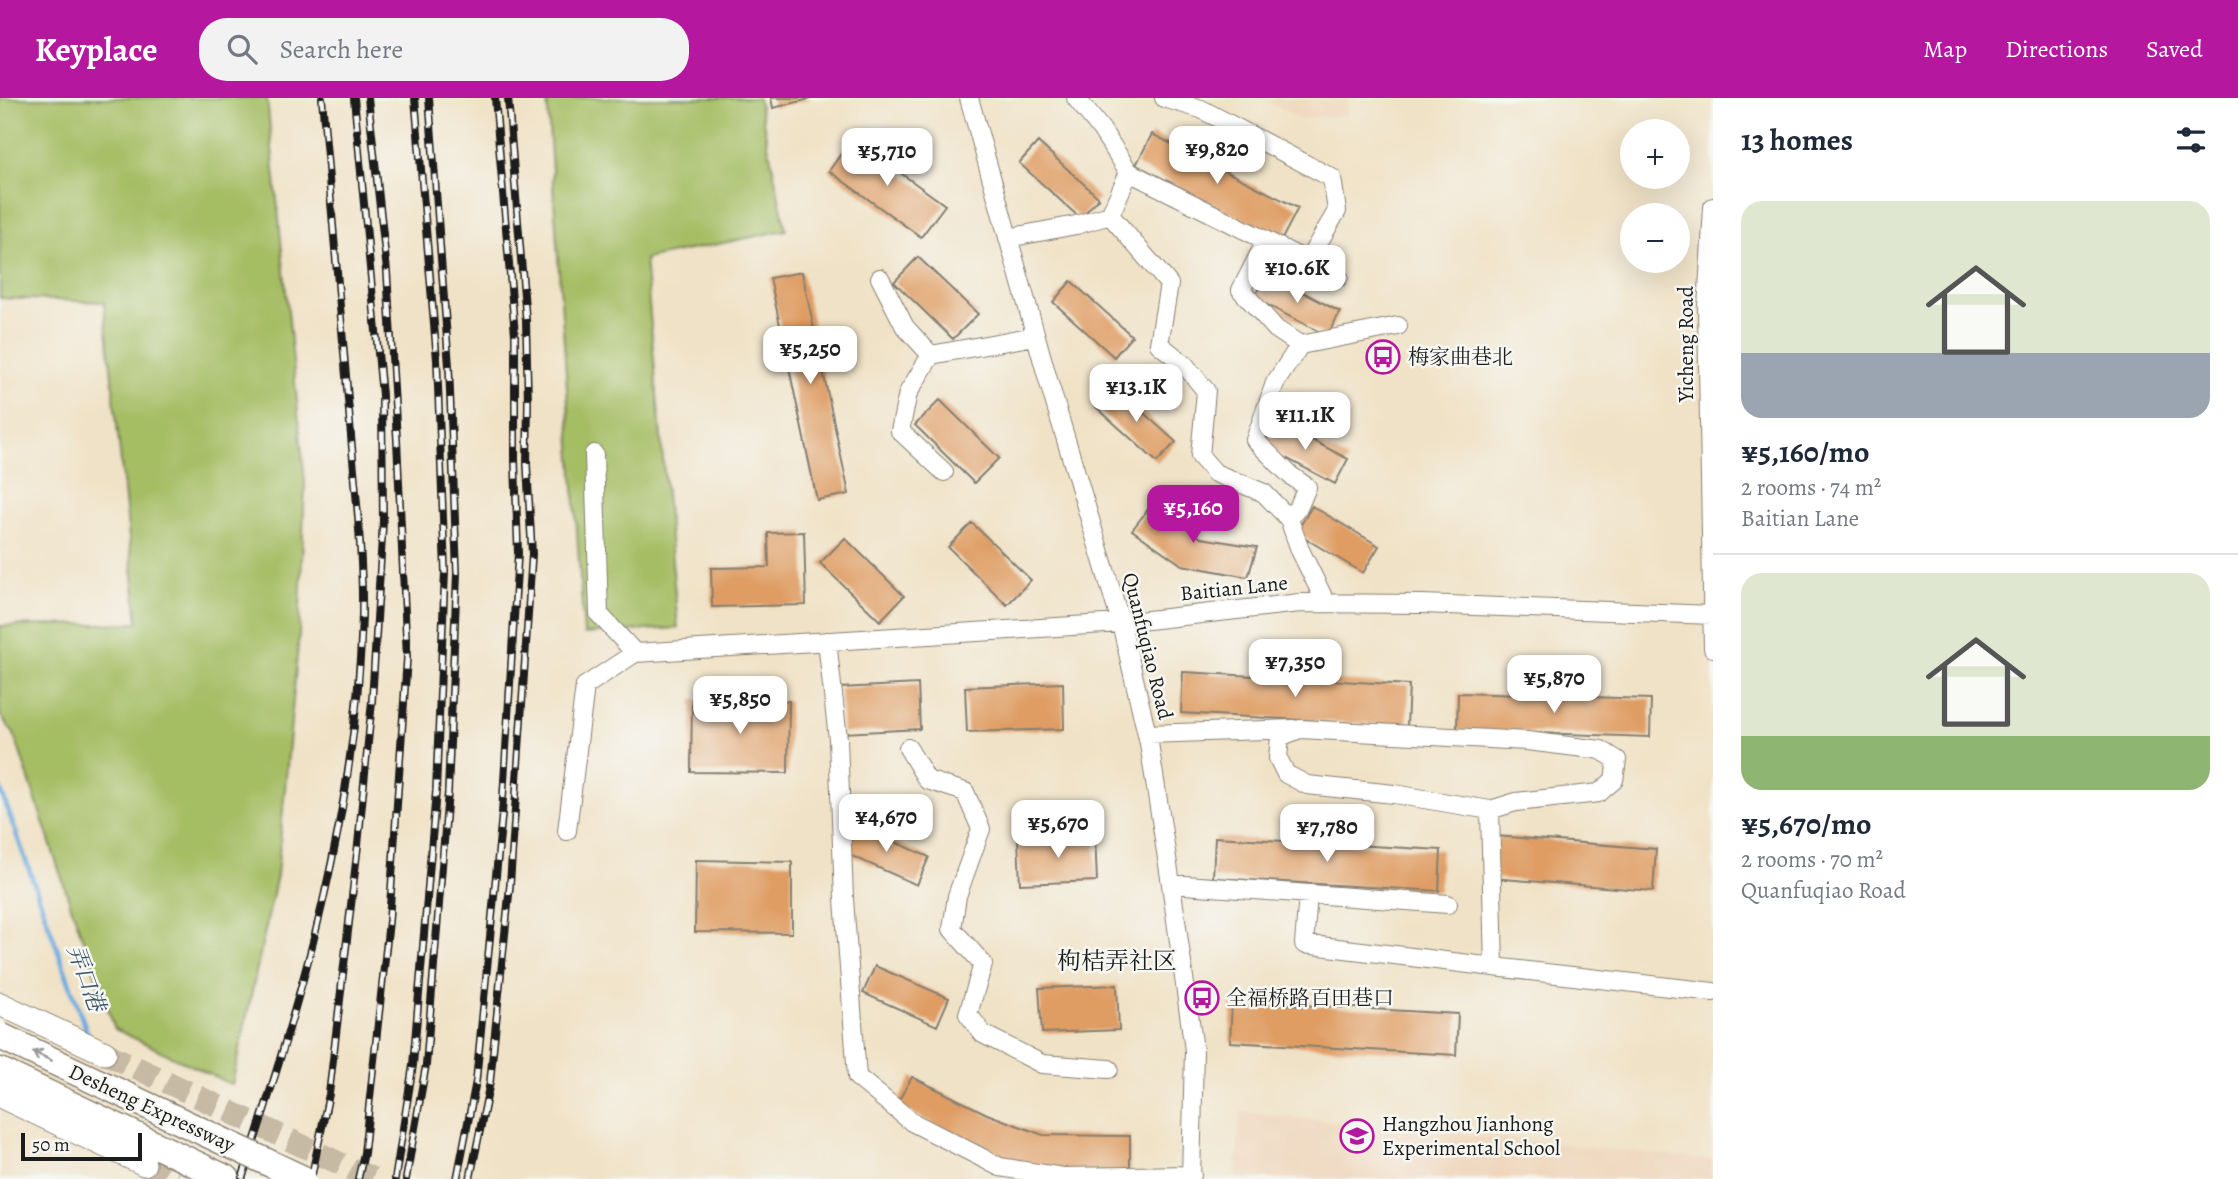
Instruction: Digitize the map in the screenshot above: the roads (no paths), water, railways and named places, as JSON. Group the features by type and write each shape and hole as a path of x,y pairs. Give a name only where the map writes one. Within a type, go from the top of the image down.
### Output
{"highway":[{"name":"Desheng Expressway","path":"0,1036 303,1179"},
{"name":"Desheng Expressway","path":"0,1071 227,1179"}],"main road":[{"path":"0,1004 105,1053"},
{"path":"0,1096 144,1164"}],"street":[{"name":"Quanfuqiao Road","path":"969,98 1035,336 1121,623 1147,734 1194,1050 1191,1177"},
{"path":"1076,98 1129,172 1339,277"},
{"path":"1173,99 1201,109 1332,178 1337,211 1307,262"},
{"path":"1008,238 1076,225 1110,215 1129,172"},
{"name":"Yicheng Road","path":"1713,207 1707,307 1713,648"},
{"path":"1110,215 1169,284 1159,344 1185,365 1206,391 1200,456 1215,472 1264,493 1289,519 1300,550 1326,603"},
{"path":"1266,241 1241,290 1276,329 1300,345 1398,326"},
{"path":"880,278 905,327 931,355"},
{"path":"944,472 900,431 908,393 931,355 1035,336"},
{"path":"1289,519 1299,506 1307,487 1290,475 1255,440 1275,383 1300,345"},
{"path":"567,831 585,686 635,653 599,614 594,454"},
{"name":"Baitian Lane","path":"635,653 1121,623 1300,603 1422,604 1713,615"},
{"path":"827,641 838,739 844,899 857,1077 912,1122 1000,1167 1063,1177 1191,1177"},
{"path":"1147,734 1300,729 1527,741 1601,750 1617,760 1614,780 1599,793 1516,802 1490,810 1394,794 1307,785 1286,774 1278,758 1280,737 1300,729"},
{"path":"908,748 927,780 965,792 981,829 957,896 952,929 983,964 968,1014 983,1034 1042,1063 1110,1069"},
{"path":"1490,810 1494,967"},
{"path":"1171,884 1448,904"},
{"path":"1308,894 1304,944 1713,992"}],"waterway":[{"name":"弄口港","path":"0,788 89,1038"}],"tunnel":[{"path":"105,1053 373,1179"},
{"path":"144,1164 176,1179"}],"railway":[{"path":"242,1179 286,1040 323,901 350,760 358,688 362,615 360,538 322,98"},
{"path":"311,1179 329,1094 358,845 372,701 383,521 382,395 354,98"},
{"path":"358,1179 364,1153 389,921 407,658 387,271 368,98"},
{"path":"395,1179 413,1065 436,791 445,571 437,360 415,98"},
{"path":"406,1179 426,1065 448,792 457,573 449,366 429,98"},
{"path":"457,1179 476,1081 502,814 518,553 515,335 495,98"},
{"path":"470,1179 490,1082 510,885 532,554 527,465 526,320 508,98"}],"place":[{"name":"梅家曲巷北","path":"1383,357"},
{"name":"全福桥路百田巷口","path":"1202,998"},
{"name":"Hangzhou Jianhong Experimental School","path":"1357,1136"}],"district":[{"name":"枸桔弄社区","path":"1117,961"}]}
